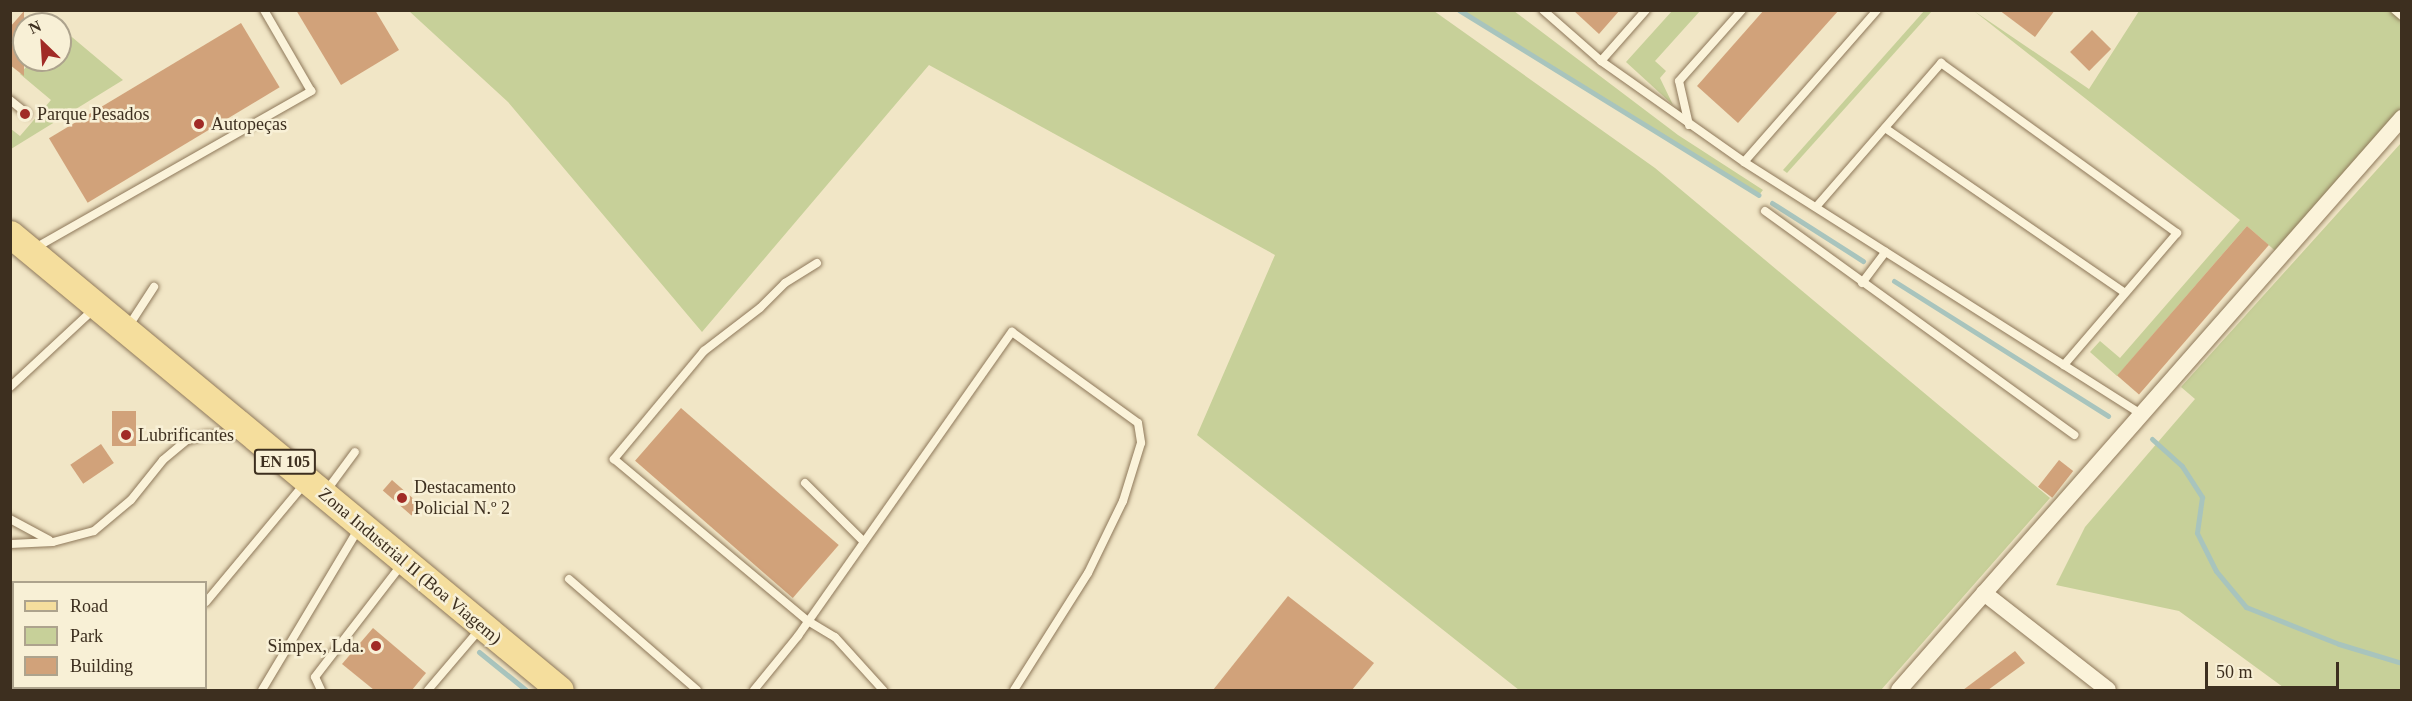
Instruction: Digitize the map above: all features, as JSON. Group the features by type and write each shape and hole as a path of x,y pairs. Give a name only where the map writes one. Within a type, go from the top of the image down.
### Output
{"main road":[{"name":"Zona Industrial II (Boa Viagem)","path":"21,242 560,690"}],"street":[{"path":"1899,690 2402,118"},
{"path":"1984,593 2108,690"}],"lane":[{"path":"21,242 311,91 264,10"},
{"path":"1543,10 1601,61 1689,125 2141,414"},
{"path":"1601,61 1646,10"},
{"path":"1689,125 1679,81 1742,10"},
{"path":"1744,162 1877,10"},
{"path":"2395,10 2402,16"},
{"path":"1816,207 1941,63 2178,233 2064,365"},
{"path":"10,100 27,114"},
{"path":"1885,128 2125,293"},
{"path":"1765,211 2074,435"},
{"path":"1862,283 1885,252"},
{"path":"817,263 785,283 760,308 705,351 614,459 808,621 835,637 883,690"},
{"path":"126,330 154,287"},
{"path":"10,387 97,306"},
{"path":"754,690 808,621 1012,332 1138,423 1141,443 1122,501 1088,573 1014,690"},
{"path":"10,544 53,542 94,531 131,500 163,460 187,440 207,435 253,436"},
{"path":"207,601 315,487 356,452"},
{"path":"805,483 864,542"},
{"path":"10,519 53,542"},
{"path":"262,690 361,525"},
{"path":"321,690 315,677 404,561"},
{"path":"569,579 697,690"},
{"path":"428,690 482,626"}],"green space":[{"path":"409,11 1434,11 1655,168 2050,498 1881,690 1519,690 1197,435 1275,255 929,65 702,332 508,102"},
{"path":"1459,11 1514,11 1678,135 1763,190 1759,195"},
{"path":"1672,11 1700,11 1655,61 1666,71 1660,78 1673,105 1626,62"},
{"path":"1924,11 1932,11 1787,173 1783,170"},
{"path":"1974,11 2089,89 2139,11 2401,11 2401,118 2280,255 2247,226 2117,376 2090,352 2100,341 2120,358 2240,220"},
{"path":"72,37 123,80 11,149 11,129 20,136 51,100 20,74 22,72 72,72"},
{"path":"2401,143 2401,690 2287,690 2179,611 2056,585 2085,527 2195,399 2181,387"}],"building":[{"path":"296,10 375,10 399,50 341,85"},
{"path":"1573,10 1620,10 1599,34"},
{"path":"1764,10 1839,10 1738,123 1697,86"},
{"path":"1999,10 2055,10 2035,37"},
{"path":"241,23 280,87 88,203 49,138"},
{"path":"12,25 12,67 10,65 10,27"},
{"path":"2092,30 2111,49 2089,71 2070,52"},
{"path":"2247,226 2269,245 2139,394 2117,375"},
{"path":"681,408 839,545 793,598 635,461"},
{"path":"112,411 136,411 136,446 112,446"},
{"path":"101,444 114,463 83,484 70,465"},
{"path":"2059,460 2073,471 2052,498 2038,487"},
{"name":"Destacamento Policial N.º 2","path":"392,480 421,505 411,515 383,491"},
{"path":"1288,596 1374,663 1352,690 1213,690"},
{"name":"Simpex, Lda.","path":"373,628 426,673 412,690 374,690 342,664"},
{"path":"2015,651 2025,663 1988,690 1963,690"}],"waterway":[{"path":"1459,10 1759,195"},
{"path":"1772,203 1863,261"},
{"path":"1894,281 2108,416"},
{"path":"2152,439 2182,466 2202,497 2197,533 2216,571 2246,607 2339,644 2402,663"},
{"path":"479,652 526,690"}],"place":[{"name":"Parque Pesados","path":"25,114"},
{"name":"Autopeças","path":"199,124"},
{"name":"Lubrificantes","path":"126,435"},
{"name":"Destacamento Policial N.º 2","path":"402,498"},
{"name":"Simpex, Lda.","path":"376,646"}]}
